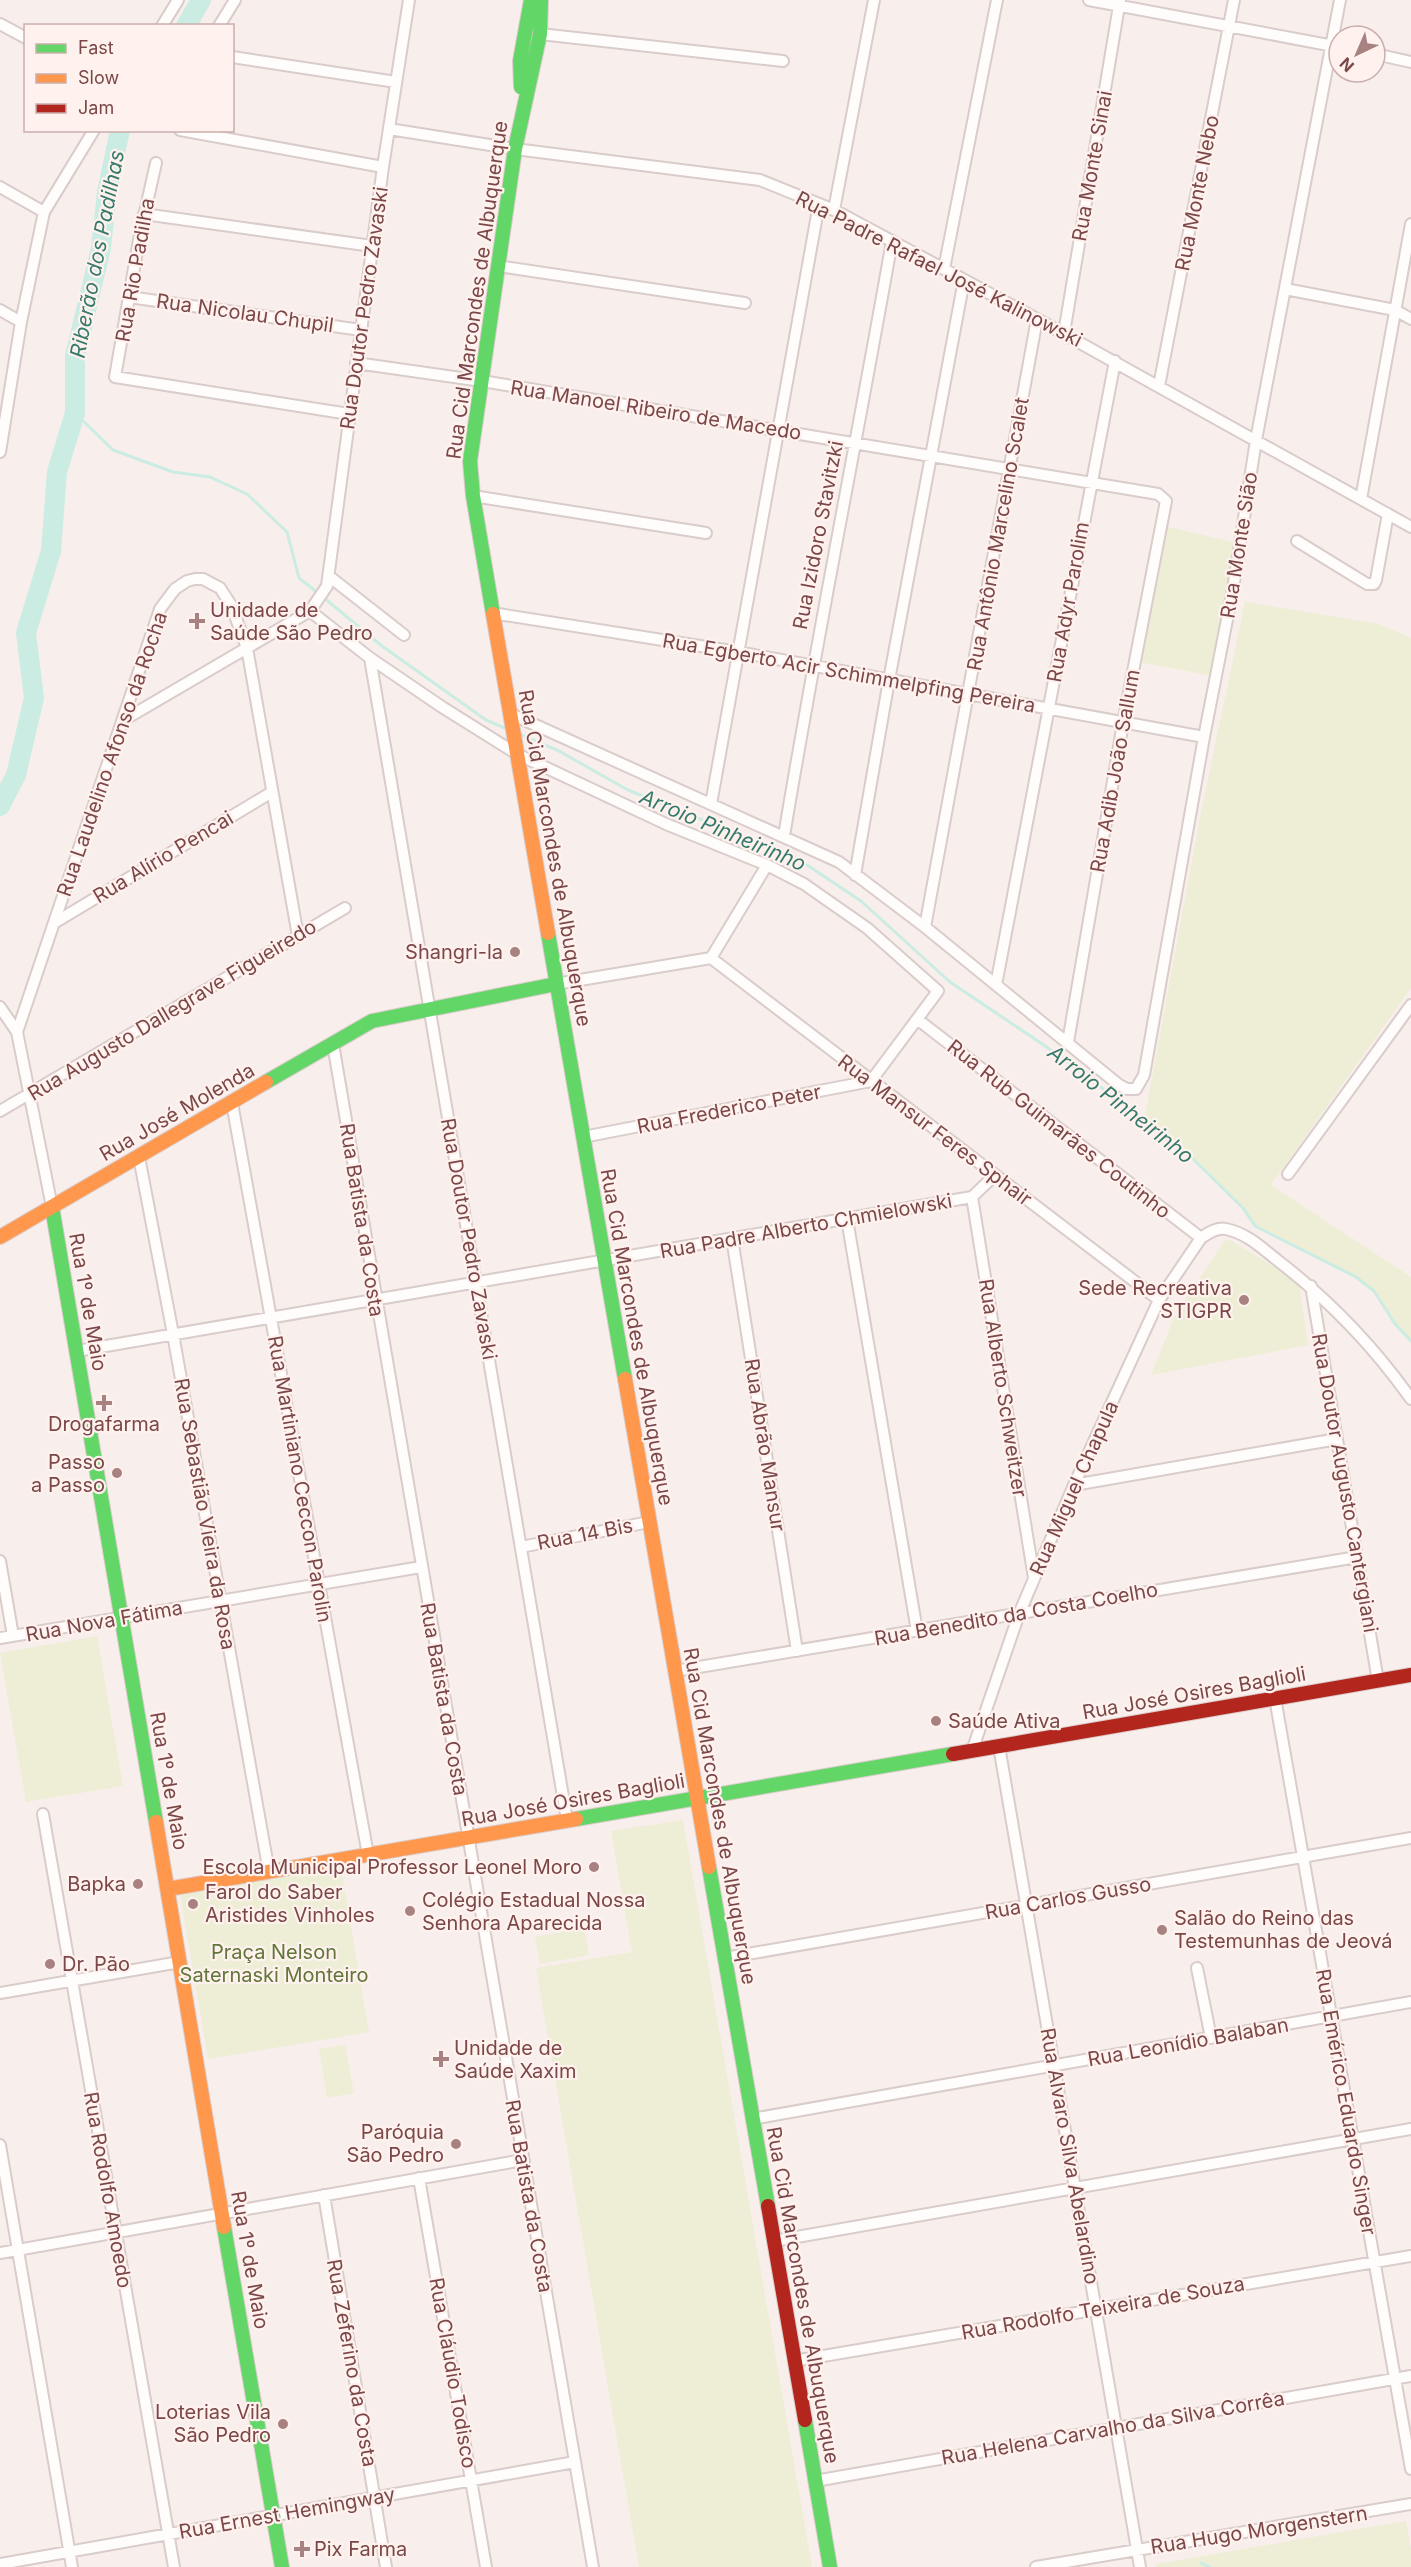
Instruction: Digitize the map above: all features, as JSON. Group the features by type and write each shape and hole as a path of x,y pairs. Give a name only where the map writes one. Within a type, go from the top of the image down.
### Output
{"street":[{"path":"163,24 178,0"},
{"path":"220,24 235,0"},
{"name":"Rua Doutor Pedro Zavaski","path":"313,607 329,582 349,414 408,0"},
{"name":"Rua Cid Marcondes de Albuquerque","path":"522,112 520,61 531,0"},
{"name":"Rua Cid Marcondes de Albuquerque","path":"541,0 540,34 515,149 470,461 472,496 512,716 556,984 830,2567"},
{"path":"834,210 874,0"},
{"path":"944,269 996,0"},
{"path":"1089,0 1119,3 1327,44"},
{"name":"Rua Monte Nebo","path":"1159,386 1234,0"},
{"name":"Rua Monte Sião","path":"1338,24 1340,0"},
{"name":"Rua Monte Sinai","path":"1064,333 1119,3"},
{"path":"0,24 24,37"},
{"path":"540,34 783,61"},
{"path":"234,57 396,82"},
{"path":"1387,57 1411,62"},
{"name":"Rua Monte Sião","path":"1068,1042 1127,1089 1136,1089 1144,1075 1204,737 1233,589 1256,440 1328,84"},
{"name":"Rua Padre Rafael José Kalinowski","path":"389,129 515,149 760,180 834,210 1115,361 1411,527"},
{"path":"0,452 3,419 44,212 93,132"},
{"path":"191,132 383,167"},
{"name":"Rua Rio Padilha","path":"156,163 144,214 115,377 349,414"},
{"path":"0,187 44,212"},
{"path":"711,804 819,204"},
{"path":"144,214 372,246"},
{"path":"1361,499 1411,224"},
{"name":"Rua Izidoro Stavitzki","path":"784,836 813,665 892,241"},
{"path":"498,266 745,303"},
{"path":"855,875 964,280"},
{"path":"1285,290 1395,310 1411,319"},
{"name":"Rua Nicolau Chupil","path":"129,297 361,330"},
{"path":"0,310 21,322"},
{"name":"Rua Antônio Marcelino Scalet","path":"925,927 1038,319"},
{"name":"Rua Adyr Parolim","path":"996,985 1115,361"},
{"name":"Rua Manoel Ribeiro de Macedo","path":"356,363 482,381 1158,494 1166,501"},
{"path":"472,496 706,533"},
{"name":"Rua Adib João Sallum","path":"1068,1042 1123,723 1166,501"},
{"path":"1297,541 1367,584 1374,584 1388,514"},
{"name":"Rua Laudelino Afonso da Rocha","path":"17,1032 160,609 169,595 187,581 203,579 220,588 231,605 247,648 298,936"},
{"path":"329,582 404,635"},
{"path":"122,721 313,607 370,658 442,708 516,750 666,824 767,865 804,884 867,928 938,991 872,1081"},
{"name":"Rua Egberto Acir Schimmelpfing Pereira","path":"492,613 813,665 1204,737"},
{"name":"Rua Doutor Pedro Zavaski","path":"370,658 567,1820"},
{"path":"512,716 838,862 925,927 1068,1042"},
{"name":"Rua Alírio Pencai","path":"54,922 272,792"},
{"path":"430,1009 556,984 711,958 767,865"},
{"name":"Rua Augusto Dallegrave Figueiredo","path":"0,1112 345,908"},
{"name":"Rua Mansur Feres Sphair","path":"711,958 1159,1300"},
{"path":"1288,1174 1411,1005"},
{"name":"Rua 1º de Maio","path":"0,1007 17,1032 52,1207 282,2567"},
{"name":"Rua José Molenda","path":"0,1237 372,1021 430,1009"},
{"name":"Rua Rub Guimarães Coutinho","path":"917,1019 1201,1238"},
{"name":"Rua Batista da Costa","path":"333,1044 593,2567"},
{"name":"Rua Frederico Peter","path":"583,1137 872,1081"},
{"name":"Rua Martiniano Ceccon Parolin","path":"232,1103 368,1855"},
{"name":"Rua Sebastião Vieira da Rosa","path":"139,1157 269,1872"},
{"name":"Rua Padre Alberto Chmielowski","path":"77,1351 972,1197 995,1175"},
{"name":"Rua Alberto Schweitzer","path":"972,1197 1034,1578"},
{"path":"847,1219 917,1631"},
{"path":"1201,1238 1210,1231 1224,1228 1249,1238 1311,1286 1388,1367 1411,1400"},
{"name":"Rua Abrão Mansur","path":"732,1238 797,1651"},
{"name":"Rua Miguel Chapula","path":"972,1751 1019,1614 1074,1485 1159,1300 1201,1238"},
{"name":"Rua Doutor Augusto Cantergiani","path":"1311,1286 1378,1681"},
{"path":"1074,1485 1337,1439"},
{"name":"Rua 14 Bis","path":"521,1547 649,1522"},
{"name":"Rua Benedito da Costa Coelho","path":"675,1671 1357,1557"},
{"path":"0,1561 13,1636"},
{"name":"Rua Nova Fátima","path":"0,1638 421,1567"},
{"name":"Rua José Osires Baglioli","path":"168,1889 1411,1675"},
{"name":"Rua Emérico Eduardo Singer","path":"1275,1698 1411,2469"},
{"name":"Rua Alvaro Silva Abelardino","path":"999,1746 1140,2567"},
{"name":"Rua Rodolfo Amoedo","path":"43,1814 174,2567"},
{"name":"Rua Carlos Gusso","path":"725,1958 1411,1838"},
{"path":"0,1993 180,1962"},
{"path":"1197,1968 1211,2038"},
{"name":"Rua Leonídio Balaban","path":"752,2119 1411,2002"},
{"path":"774,2241 1411,2129"},
{"path":"0,2145 72,2567"},
{"path":"0,2253 523,2160"},
{"name":"Rua Cláudio Todisco","path":"419,2178 486,2567"},
{"name":"Rua Zeferino da Costa","path":"324,2195 386,2567"},
{"name":"Rua Rodolfo Teixeira de Souza","path":"794,2361 1411,2256"},
{"name":"Rua Helena Carvalho da Silva Corrêa","path":"815,2481 1411,2376"},
{"name":"Rua Ernest Hemingway","path":"0,2564 575,2462"},
{"name":"Rua Hugo Morgenstern","path":"1036,2567 1411,2504"}],"green space":[{"path":"1165,526 1236,543 1212,676 1139,662"},
{"path":"1245,602 1379,624 1411,638 1411,988 1271,1185 1411,1277 1411,1341 1395,1324 1374,1291 1356,1277 1255,1226 1243,1208 1189,1155 1144,1121 1201,812"},
{"name":"Sede Recreativa STIGPR","path":"1230,1240 1299,1282 1308,1345 1151,1375 1174,1318 1224,1241"},
{"path":"97,1636 123,1786 26,1802 0,1653"},
{"path":"683,1820 812,2567 639,2567 536,1968 632,1952 611,1831"},
{"name":"Praça Nelson Saternaski Monteiro","path":"341,1868 369,2032 208,2059 180,1895"},
{"path":"584,1928 589,1955 540,1964 535,1937"},
{"path":"345,2045 354,2093 327,2098 319,2049"},
{"path":"1406,2521 1411,2549 1411,2567 1156,2567 1156,2564"}],"waterway":[{"name":"Riberão dos Padilhas","path":"187,24 201,0"},
{"path":"0,806 16,775 34,698 26,633 51,551 57,472 75,413 75,356 101,248 107,192 120,132"},
{"name":"Arroio Pinheirinho","path":"75,413 113,450 173,472 210,477 247,494 287,532 299,578 318,593"},
{"name":"Arroio Pinheirinho","path":"323,597 382,646 486,720 507,729"},
{"name":"Arroio Pinheirinho","path":"522,735 559,751 628,790 795,857 861,901 950,982 1063,1058 1189,1155 1243,1208 1255,1226 1356,1277 1374,1291 1395,1324 1411,1341"},
{"path":"1201,2563 1210,2567"}],"traffic: fast":[{"path":"521,87 520,61 531,0"},
{"path":"493,614 473,496 470,461 515,149 540,34 541,0"},
{"path":"548,933 625,1379"},
{"path":"266,1082 372,1021 556,984"},
{"path":"52,1207 156,1822"},
{"path":"576,1819 953,1754"},
{"path":"709,1867 768,2206"},
{"path":"224,2227 282,2567"},
{"path":"805,2420 830,2567"}],"traffic: slow":[{"path":"493,614 548,933"},
{"path":"0,1237 266,1082"},
{"path":"625,1379 709,1867"},
{"path":"168,1889 576,1819"},
{"path":"156,1822 224,2227"}],"traffic: jam":[{"path":"953,1754 1411,1675"},
{"path":"768,2206 805,2420"}],"place":[{"name":"Unidade de Saúde São Pedro","path":"197,621"},
{"name":"Shangri-la","path":"515,952"},
{"name":"Sede Recreativa STIGPR","path":"1244,1300"},
{"name":"Drogafarma","path":"104,1403"},
{"name":"Passo a Passo","path":"117,1473"},
{"name":"Saúde Ativa","path":"936,1721"},
{"name":"Escola Municipal Professor Leonel Moro","path":"594,1867"},
{"name":"Bapka","path":"138,1884"},
{"name":"Farol do Saber Aristides Vinholes","path":"193,1904"},
{"name":"Colégio Estadual Nossa Senhora Aparecida","path":"410,1911"},
{"name":"Salão do Reino das Testemunhas de Jeová","path":"1162,1930"},
{"name":"Dr. Pão","path":"50,1964"},
{"name":"Unidade de Saúde Xaxim","path":"441,2059"},
{"name":"Paróquia São Pedro","path":"456,2144"},
{"name":"Loterias Vila São Pedro","path":"283,2424"},
{"name":"Pix Farma","path":"302,2549"}]}
